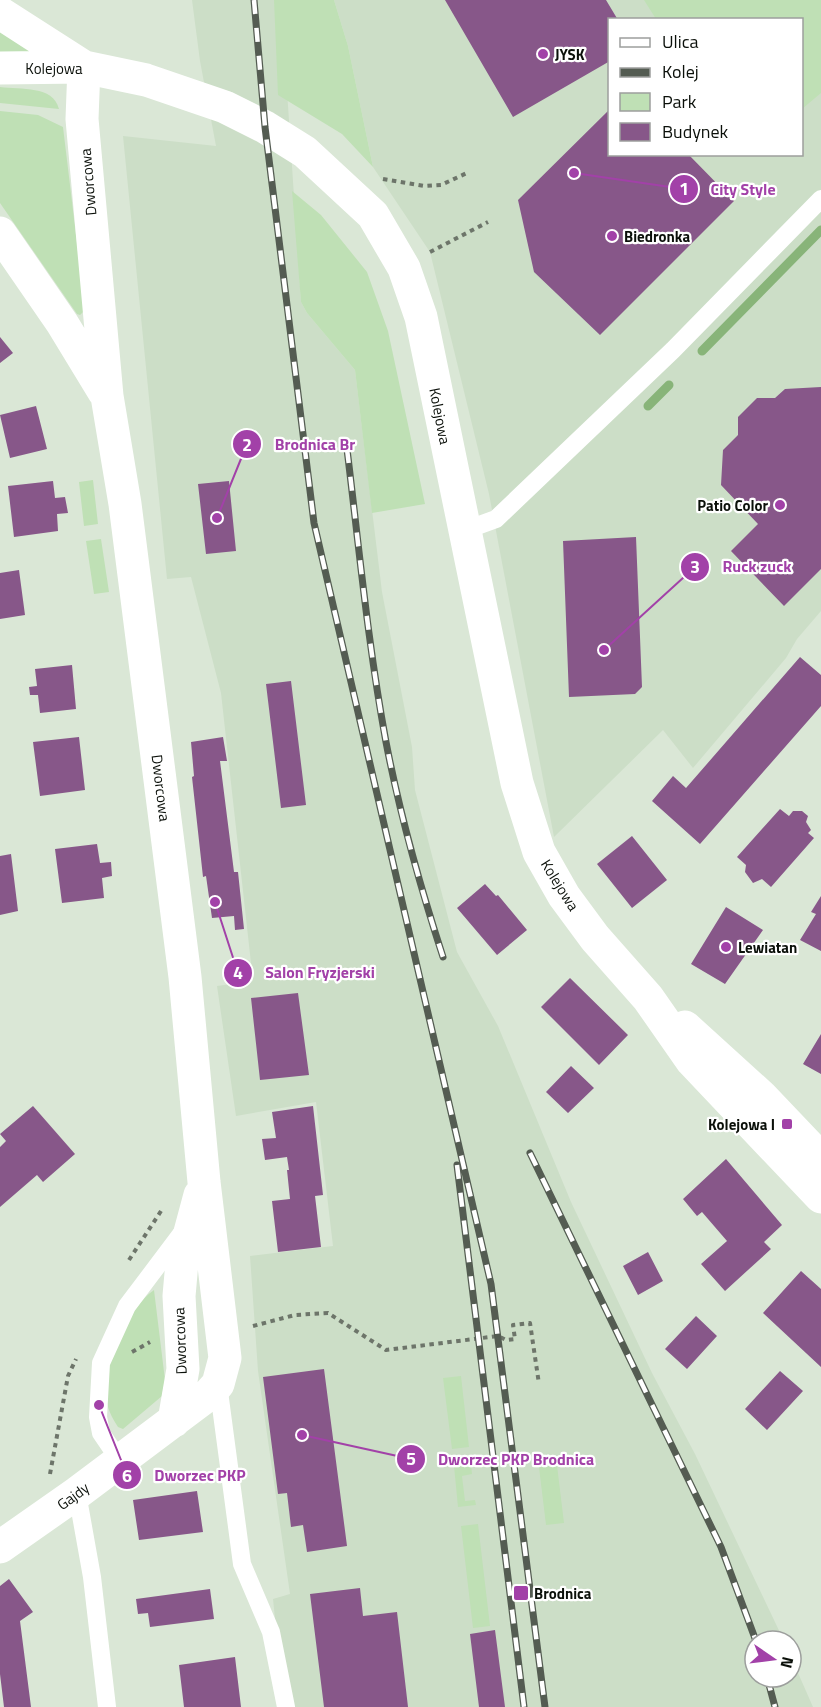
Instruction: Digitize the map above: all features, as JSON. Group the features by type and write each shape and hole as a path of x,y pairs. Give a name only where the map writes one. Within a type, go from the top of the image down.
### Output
{"street":[{"path":"0,13 84,67"},
{"name":"Kolejowa","path":"0,68 84,67 170,87 241,114 305,152 373,215 404,268 422,317 463,531 517,783 539,852 564,896 595,938 648,998 692,1061 821,1160"},
{"name":"Dworcowa","path":"84,67 82,119 107,396 125,504 185,977 204,1182 225,1358 218,1384"},
{"name":"Dworcowa","path":"0,232 62,323 107,396"},
{"name":"Kolejowa","path":"752,1107 821,1197"},
{"name":"Dworcowa","path":"174,1420 183,1369 179,1296 182,1262 204,1182"},
{"path":"174,1420 218,1384"},
{"name":"Gajdy","path":"0,1547 174,1420"}],"lane":[{"path":"463,531 496,519 673,350 821,199"},
{"path":"120,1461 101,1433 98,1417 101,1363 127,1306 192,1221"},
{"path":"218,1384 242,1564 271,1632 286,1707"},
{"path":"77,1493 92,1577 107,1707"}],"path":[{"path":"379,179 425,186 441,185 468,171"},
{"path":"425,255 489,222"},
{"path":"252,1326 295,1315 328,1313 386,1350 498,1336 506,1340 515,1339 513,1325 530,1323 539,1384"}],"shaded area":[{"path":"192,0 281,0 301,302 307,313 355,370 382,592 412,747 415,790 457,952 498,1026 571,1202 652,1373 695,1454 778,1629 743,1629 743,1689 803,1689 803,1684 813,1707 284,1707 273,1599 290,1594 258,1371 250,1256 333,1246 316,1102 236,1116 217,986 253,981 221,693 191,577 167,579 123,136 216,146 200,61"},
{"path":"334,0 821,0 821,611 797,639 786,658 693,768 663,730 554,837 489,494 430,252 373,167 348,46"}],"green space":[{"path":"274,0 334,0 348,46 373,167 342,134 278,95"},
{"path":"644,0 821,0 821,93 803,108 803,18 655,18"},
{"path":"0,30 30,50 30,54 0,54"},
{"path":"0,87 43,92 56,101 59,109 0,103"},
{"path":"0,111 38,115 63,127 85,310 80,315 77,314 0,203"},
{"path":"292,191 321,215 367,272 388,331 425,504 372,513 355,370 307,313 301,302"},
{"path":"93,480 98,524 84,526 79,482"},
{"path":"101,539 109,592 94,594 86,541"},
{"path":"154,1290 165,1380 162,1396 123,1429 118,1427 107,1405 106,1384 109,1370 119,1338 127,1323 144,1298"},
{"path":"461,1376 469,1447 452,1449 443,1378"},
{"path":"556,1457 564,1523 546,1525 538,1459"},
{"path":"471,1464 472,1474 462,1476 465,1501 475,1500 476,1505 458,1507 454,1466"},
{"path":"478,1524 490,1626 473,1628 461,1526"}],"building":[{"name":"JYSK","path":"445,0 606,0 617,18 608,18 608,62 513,117"},
{"name":"Biedronka","path":"608,111 608,156 690,156 734,201 600,335 534,272 518,200"},
{"path":"0,337 13,353 0,363"},
{"name":"Patio Color","path":"821,387 821,569 784,606 731,551 758,524 721,485 723,450 738,435 738,417 757,398 775,398 785,389"},
{"path":"36,406 47,449 10,458 0,415"},
{"path":"53,481 55,498 65,497 68,513 57,514 58,531 14,537 8,486"},
{"path":"229,481 236,551 206,554 198,484"},
{"path":"636,537 642,687 635,694 569,697 563,541"},
{"path":"19,570 25,615 0,619 0,573"},
{"path":"800,657 821,675 821,706 700,844 652,801 673,776 686,788"},
{"path":"72,665 76,709 40,713 38,695 30,695 29,687 37,686 35,669"},
{"path":"291,681 306,805 281,808 266,684"},
{"path":"79,737 85,790 40,796 33,742"},
{"path":"223,737 227,761 220,761 234,872 238,872 244,929 235,930 234,916 212,918 206,876 203,877 192,777 194,776 191,742"},
{"path":"780,809 789,816 793,811 802,811 808,816 806,822 811,830 808,833 814,838 771,887 762,879 753,883 745,872 746,865 737,857"},
{"path":"632,836 667,880 632,908 597,864"},
{"path":"97,844 100,863 111,862 112,876 102,878 104,898 62,903 55,849"},
{"path":"11,854 18,911 0,915 0,856"},
{"path":"485,884 496,896 498,895 527,930 497,955 457,908"},
{"path":"821,896 821,951 800,940 816,914 811,912"},
{"name":"Lewiatan","path":"726,907 763,930 725,984 691,964"},
{"path":"570,978 628,1035 599,1065 541,1007"},
{"path":"298,993 309,1075 260,1080 251,998"},
{"path":"821,1034 821,1074 803,1064"},
{"path":"571,1066 594,1088 568,1113 546,1092"},
{"path":"33,1106 75,1154 43,1182 37,1175 0,1207 0,1147 6,1141 0,1134"},
{"path":"313,1106 323,1195 315,1196 321,1247 278,1252 272,1201 290,1199 287,1170 289,1170 287,1157 265,1160 262,1139 276,1138 272,1112"},
{"path":"726,1159 782,1225 764,1242 771,1249 725,1291 701,1264 727,1241 702,1212 697,1216 683,1199"},
{"path":"648,1252 663,1281 638,1295 623,1266"},
{"path":"801,1271 821,1289 821,1367 763,1313"},
{"path":"696,1316 717,1336 687,1369 665,1349"},
{"path":"324,1369 347,1546 307,1552 303,1525 291,1527 287,1493 278,1494 263,1377"},
{"path":"780,1371 803,1391 767,1430 745,1409"},
{"path":"197,1491 203,1532 139,1540 133,1500"},
{"path":"9,1579 33,1612 20,1621 31,1707 4,1707 0,1674 0,1586"},
{"path":"360,1588 363,1616 397,1612 408,1707 324,1707 310,1594"},
{"path":"210,1589 214,1619 150,1627 148,1613 138,1614 136,1599"},
{"path":"495,1630 505,1707 479,1707 470,1634"},
{"path":"235,1657 241,1707 184,1707 179,1665"}],"waterway":[{"path":"702,351 821,230"},
{"path":"648,406 669,385"}],"railway":[{"path":"254,0 265,127 314,523 491,1284 545,1707"},
{"path":"347,449 369,633 386,742 411,850 443,957"},
{"path":"530,1153 721,1547 752,1629"},
{"path":"457,1165 524,1707"},
{"path":"770,1689 775,1707"}],"place":[{"name":"JYSK","path":"543,54"},
{"name":"City Style","path":"574,173"},
{"name":"Biedronka","path":"612,236"},
{"name":"Patio Color","path":"780,505"},
{"name":"Brodnica Br","path":"217,518"},
{"name":"Ruck zuck","path":"604,650"},
{"name":"Salon Fryzjerski","path":"215,902"},
{"name":"Lewiatan","path":"726,947"},
{"name":"Kolejowa I","path":"787,1124"},
{"name":"Dworzec PKP","path":"99,1405"},
{"name":"Dworzec PKP Brodnica","path":"302,1435"},
{"name":"Brodnica","path":"521,1593"}]}
